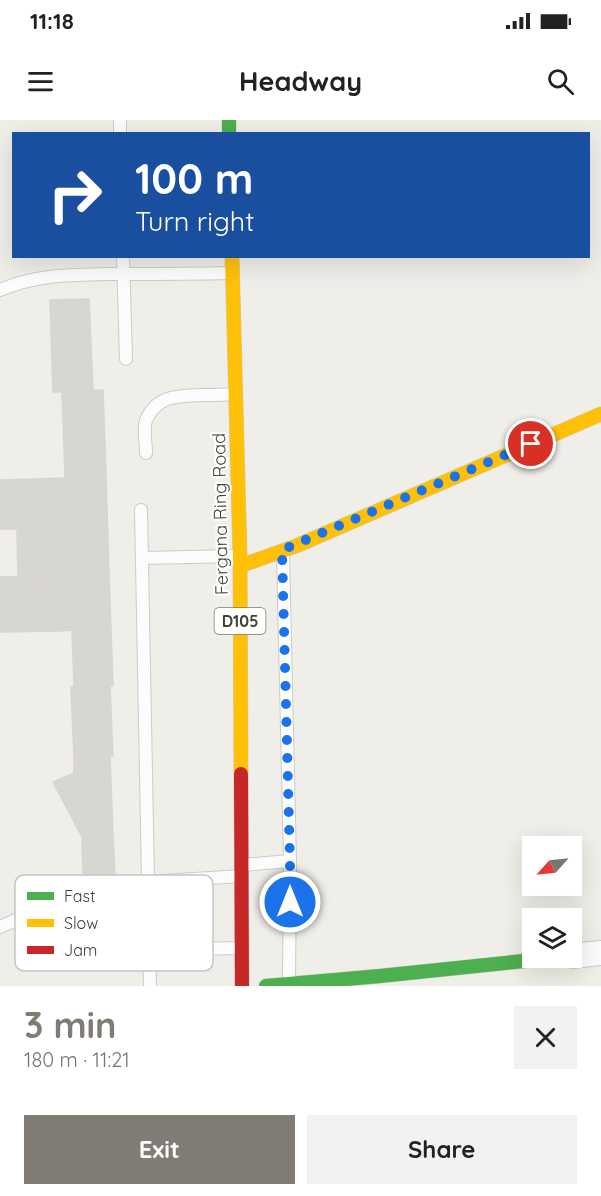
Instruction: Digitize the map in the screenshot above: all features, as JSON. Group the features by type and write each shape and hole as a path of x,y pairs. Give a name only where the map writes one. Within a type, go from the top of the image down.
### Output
{"main road":[{"name":"Fergana Ring Road","path":"232,258 240,561 242,986"},
{"path":"240,561 282,550 598,421"},
{"path":"266,986 522,961"}],"street":[{"path":"582,955 601,953"}],"lane":[{"path":"123,258 126,358"},
{"path":"0,290 18,282 43,277 232,273"},
{"path":"146,453 145,422 155,406 163,400 180,396 235,394"},
{"path":"141,510 148,875"},
{"path":"282,550 290,861 289,984"},
{"path":"142,558 240,561"},
{"path":"208,875 290,861"},
{"path":"0,927 15,920"},
{"path":"213,949 241,948"},
{"path":"150,971 150,986"}],"building":[{"path":"89,299 93,391 53,392 50,300"},
{"path":"103,390 106,476 65,478 62,392"},
{"path":"106,476 109,574 68,575 65,478"},
{"path":"65,478 68,575 18,577 17,529 0,529 0,480"},
{"path":"109,574 111,629 75,630 73,575"},
{"path":"73,575 75,630 59,631 58,601 53,601 52,591 46,591 46,576"},
{"path":"46,576 46,591 52,591 53,601 58,601 59,631 0,632 0,577"},
{"path":"111,629 113,686 74,687 72,630"},
{"path":"110,686 113,756 74,757 71,687"},
{"path":"110,756 113,836 82,837 53,782 74,773 74,757"},
{"path":"113,836 115,875 83,875 82,837"}],"traffic: fast":[{"path":"229,120 229,132"},
{"path":"266,986 522,961"}],"traffic: slow":[{"path":"232,258 240,556 241,774"},
{"path":"240,566 296,546 601,414"}],"traffic: jam":[{"path":"241,774 242,986"}],"route":[{"path":"290,902 282,550 296,546 531,444"}]}
